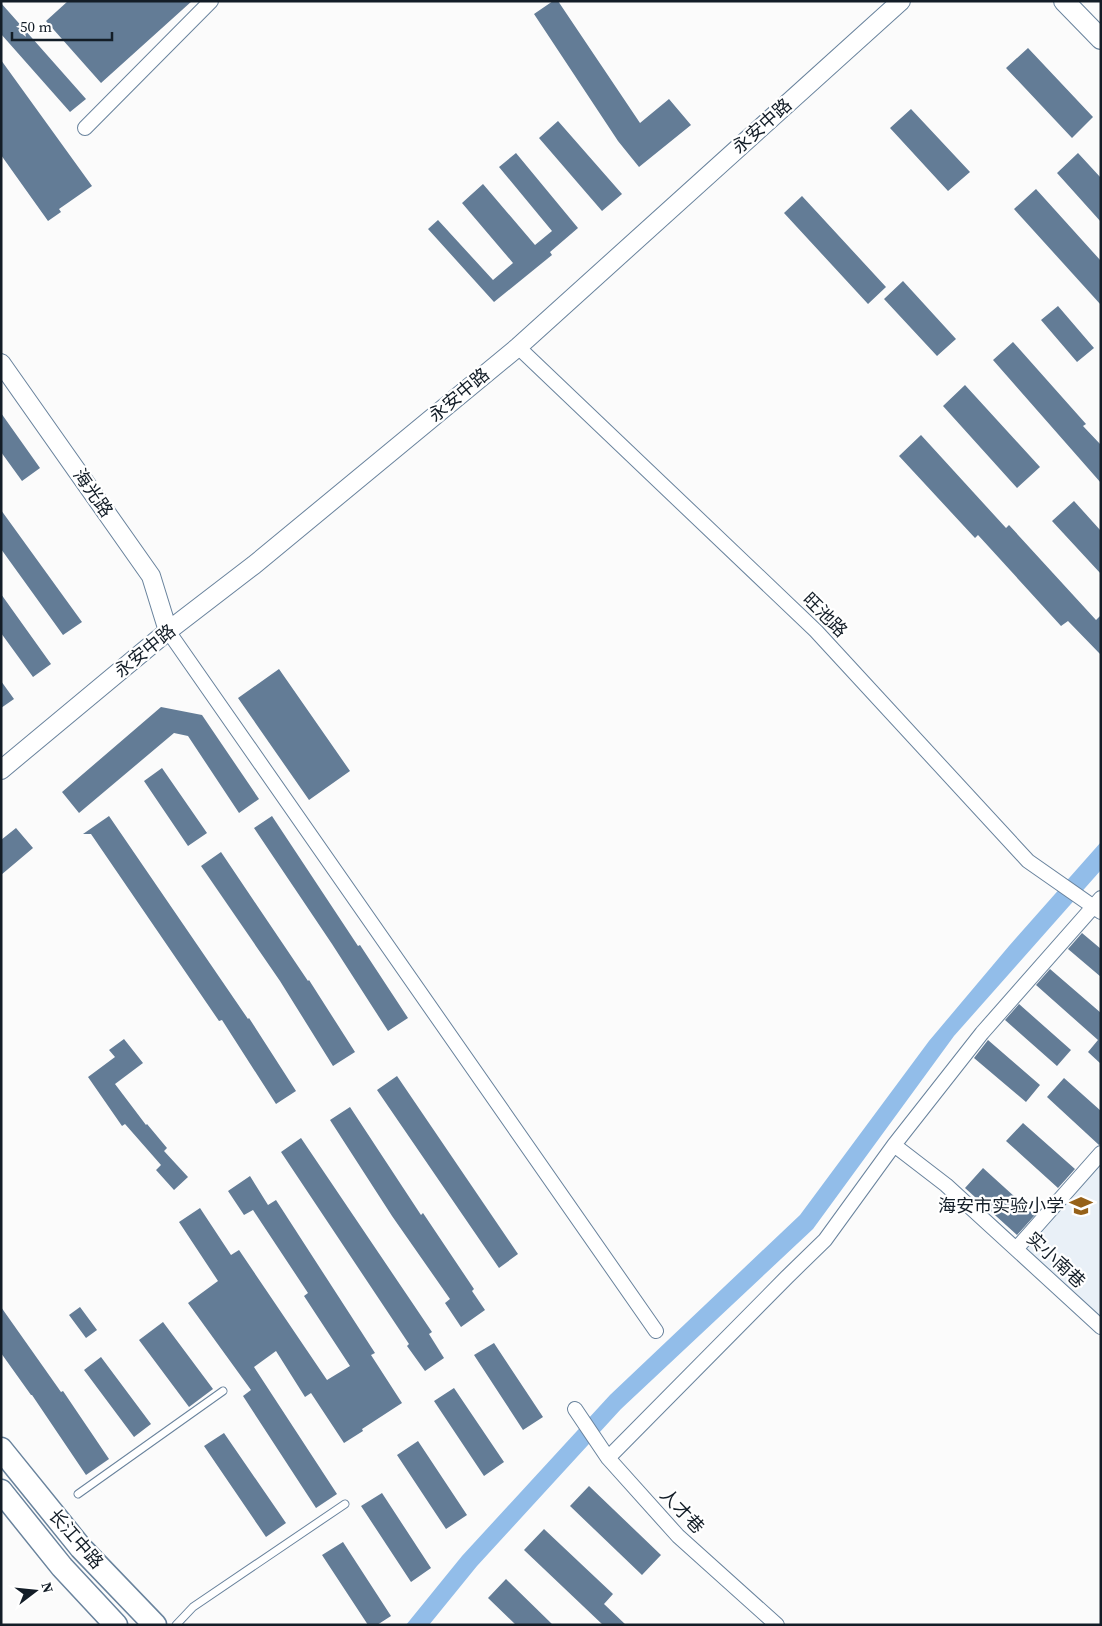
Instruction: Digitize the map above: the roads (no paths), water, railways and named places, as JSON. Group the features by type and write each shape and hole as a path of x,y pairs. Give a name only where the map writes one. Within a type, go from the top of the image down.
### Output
{"main road":[{"path":"1064,1 1101,39"},
{"name":"长江中路","path":"1,1449 81,1548 155,1625"},
{"name":"长江中路","path":"1,1491 62,1567 116,1625"}],"street":[{"path":"85,128 211,1"},
{"name":"永安中路","path":"1,770 168,631 254,565 518,347 901,1"},
{"name":"旺池路","path":"518,347 816,631 1028,861 1098,906"},
{"name":"海光路","path":"1,363 151,576 168,631"},
{"path":"168,631 656,1331"},
{"path":"606,1454 825,1240 894,1145 982,1033 1098,906"},
{"name":"实小南巷","path":"894,1145 946,1185 1101,1327"},
{"path":"1016,1249 1101,1153"},
{"name":"人才巷","path":"577,1412 606,1454 678,1536 777,1625"}],"lane":[{"path":"78,1494 223,1391"},
{"path":"176,1625 193,1607 345,1504"}],"water":[{"path":"1101,842 1101,870 954,1036 813,1229 621,1409 477,1566 429,1625 406,1625 462,1556 610,1395 800,1215 929,1041 1009,946"}],"place":[{"name":"海安市实验小学","path":"1081,1206"}]}
